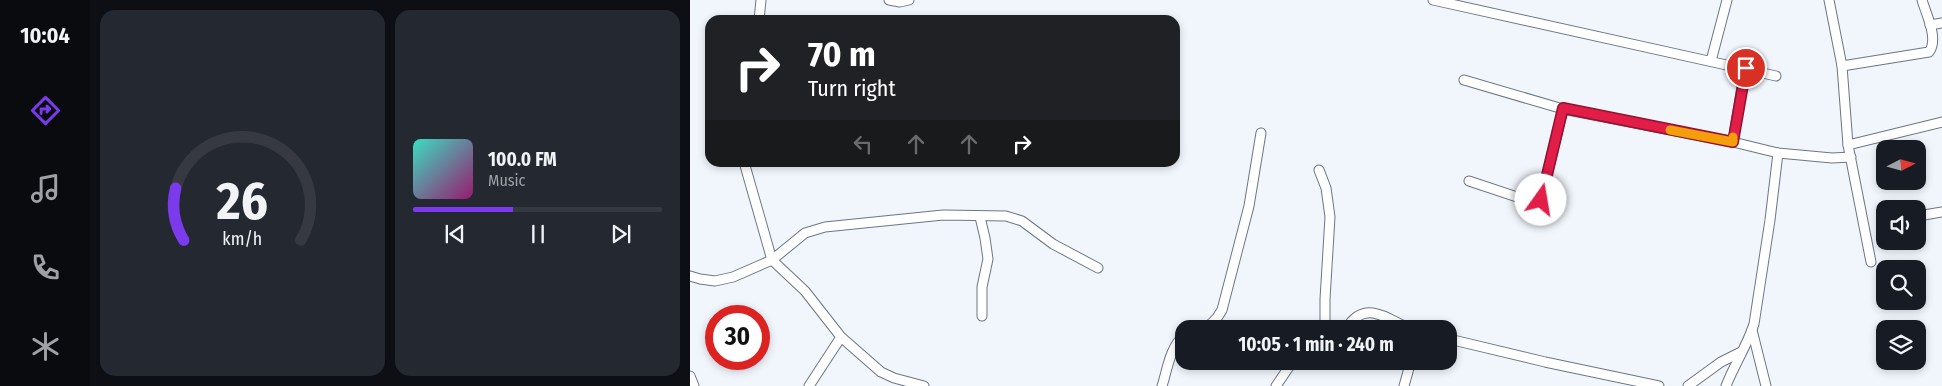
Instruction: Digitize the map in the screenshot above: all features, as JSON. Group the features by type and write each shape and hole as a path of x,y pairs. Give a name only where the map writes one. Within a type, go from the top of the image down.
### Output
{"street":[{"path":"760,15 761,0"},
{"path":"889,0 900,2 909,0"},
{"path":"1438,0 1776,76"},
{"path":"1711,61 1727,0"},
{"path":"1829,0 1842,66 1848,145 1871,262"},
{"path":"1842,66 1929,52 1933,48 1933,40 1922,0"},
{"path":"1930,25 1942,23"},
{"path":"1733,142 1746,68"},
{"path":"1464,80 1563,108 1733,142 1778,153 1832,158 1851,157"},
{"path":"1469,181 1539,203 1563,108"},
{"path":"1848,145 1942,122"},
{"path":"1217,320 1222,310 1249,206 1261,133"},
{"path":"1726,386 1752,329 1770,220 1778,153"},
{"path":"745,167 772,260 805,291 841,337 881,372 894,378 924,386"},
{"path":"1319,170 1326,188 1330,216 1325,320"},
{"path":"1926,215 1942,212"},
{"path":"690,276 715,281 733,277 772,260 805,234 825,227 943,215 1006,216 1022,221 1053,244 1098,268"},
{"path":"980,217 988,259 982,287 982,316"},
{"path":"1352,320 1360,314 1369,312 1382,315 1391,320"},
{"path":"1752,329 1766,386"},
{"path":"809,386 841,337"},
{"path":"1457,341 1659,386"},
{"path":"1162,386 1175,349"},
{"path":"1688,386 1721,362 1742,352"},
{"path":"1276,386 1287,370"},
{"path":"1404,386 1408,370"},
{"path":"690,376 694,386"}],"slow traffic":[{"path":"1670,130 1733,142 1733,137"}],"route":[{"path":"1541,200 1563,108 1733,142 1746,68"}]}
